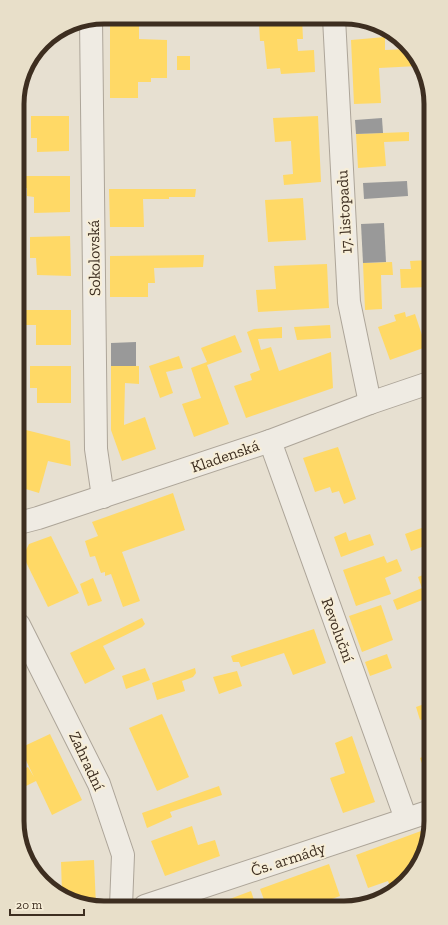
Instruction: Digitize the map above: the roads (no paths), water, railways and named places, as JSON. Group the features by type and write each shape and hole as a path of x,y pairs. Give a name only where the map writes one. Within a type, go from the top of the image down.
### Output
{"street":[{"name":"17. listopadu","path":"334,24 349,302 370,403"},
{"name":"Sokolovská","path":"91,26 96,449 103,497"},
{"name":"Kladenská","path":"24,522 270,441 370,403 424,385"},
{"name":"Revoluční","path":"270,441 406,820"},
{"name":"Zahradní","path":"24,634 99,784 123,855 120,901"},
{"name":"Čs. armády","path":"160,901 424,814"}]}
